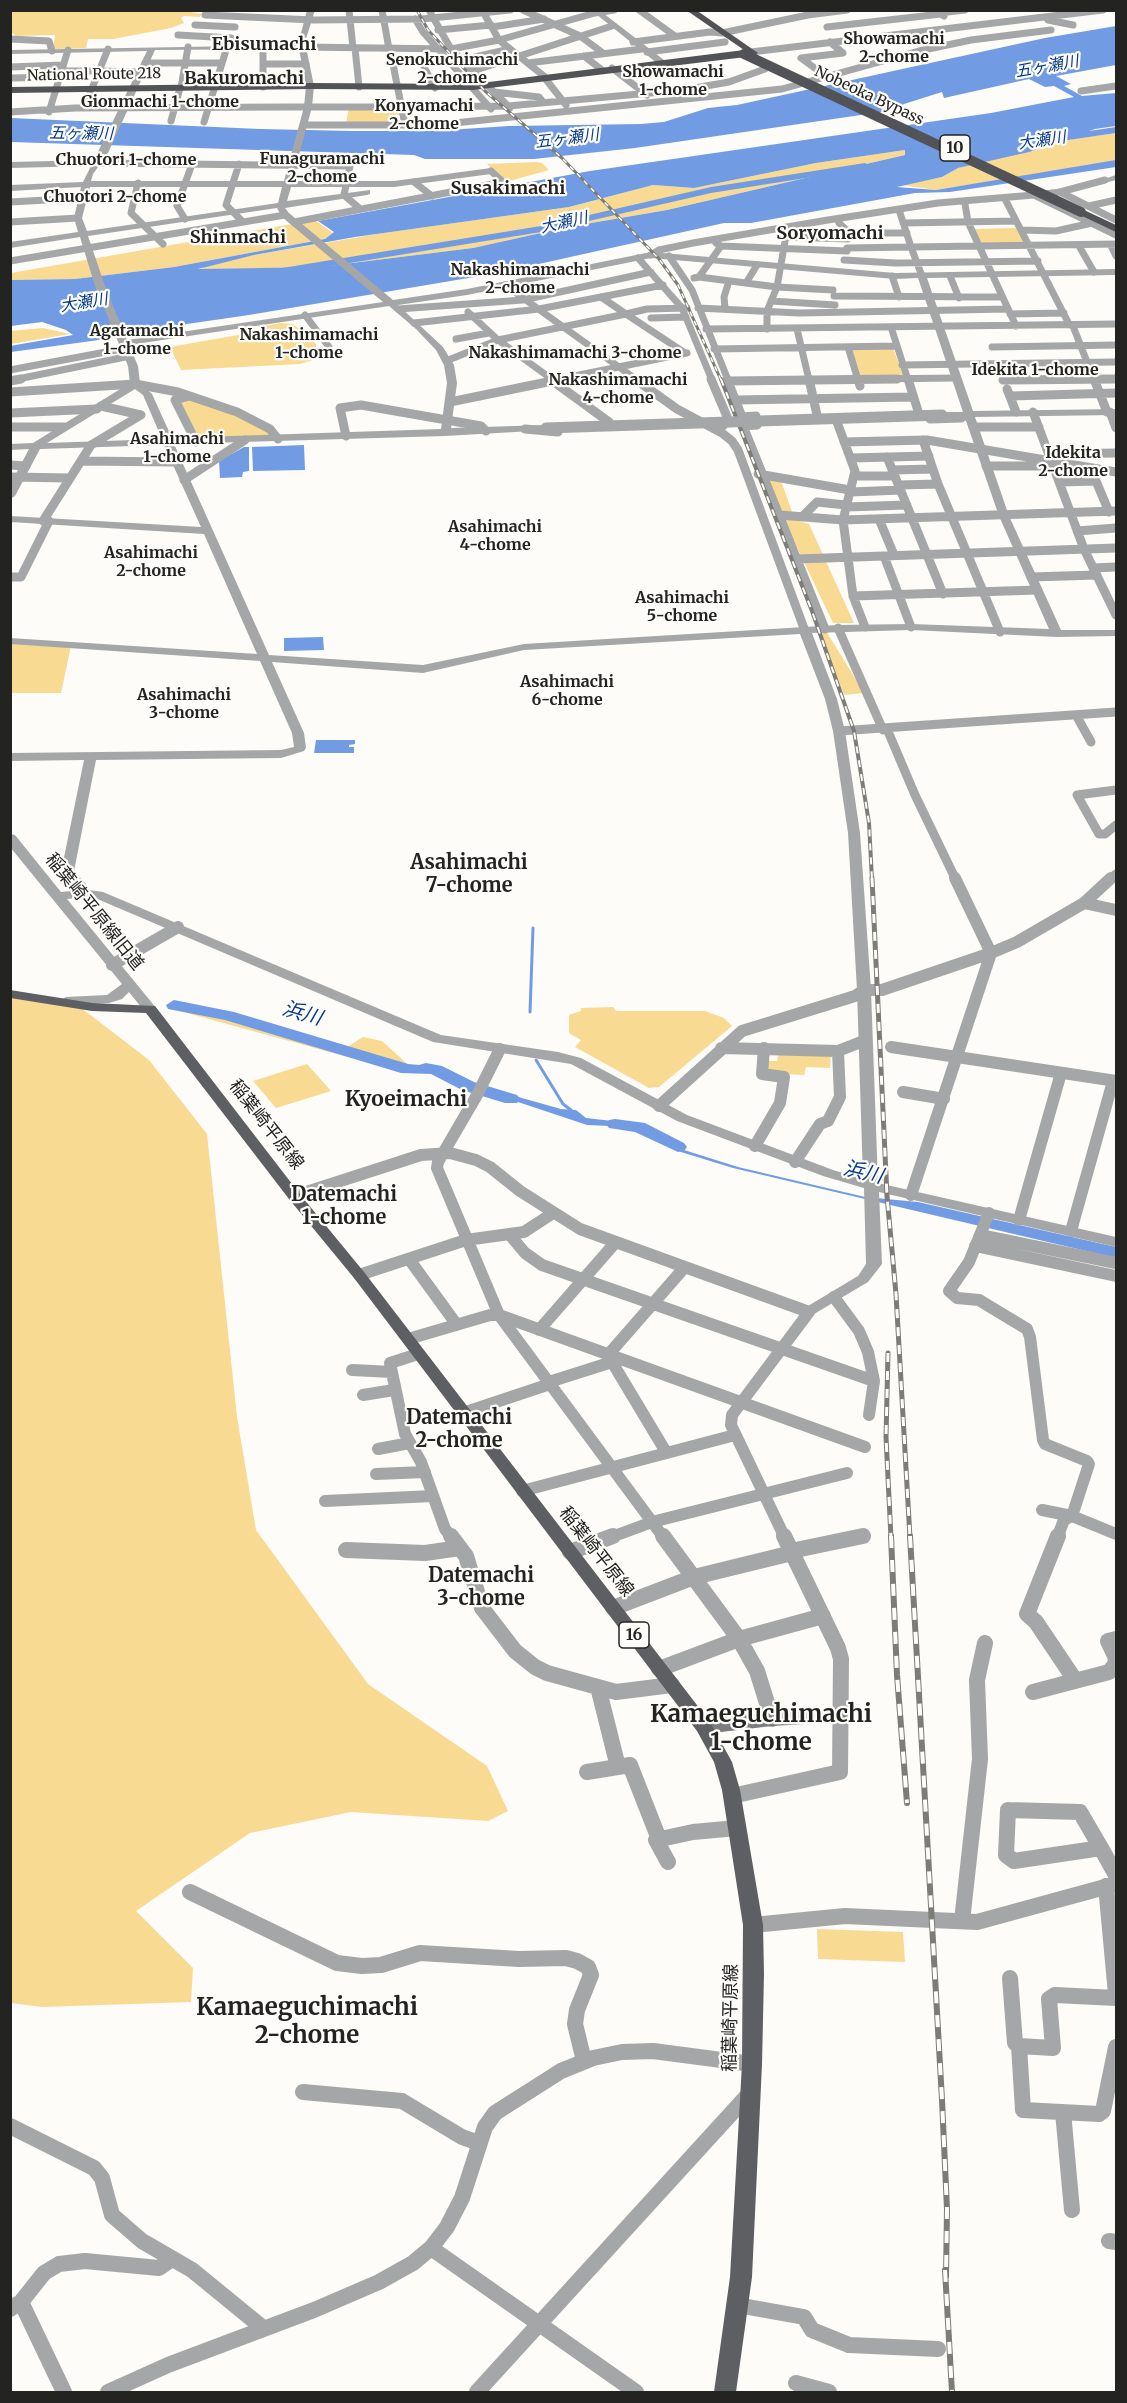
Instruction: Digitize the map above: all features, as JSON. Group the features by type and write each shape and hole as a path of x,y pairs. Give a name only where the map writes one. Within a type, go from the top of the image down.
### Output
{"highway":[{"name":"Nobeoka Bypass","path":"681,10 710,32 723,37"},
{"name":"Nobeoka Bypass","path":"690,10 745,53 1116,224"},
{"name":"National Route 218","path":"10,90 310,86 490,89 544,77 745,53"},
{"name":"Nobeoka Bypass","path":"1086,210 1116,229"}],"main road":[{"path":"10,994 66,1001 92,1007 150,1009"},
{"name":"稲葉崎平原線","path":"150,1009 294,1196 359,1275 672,1685 704,1727 723,1761 732,1796 753,1925 754,1974 752,2064 741,2277 724,2392"},
{"path":"704,1727 772,1719 839,1715"}],"street":[{"path":"204,122 238,17 244,10"},
{"path":"311,10 301,42 310,86 308,107 281,205 285,215 393,304 440,349 451,373 446,433"},
{"path":"349,10 359,87"},
{"path":"382,10 405,125"},
{"path":"412,10 439,50 500,119"},
{"path":"429,10 438,30 451,49 490,89 521,116"},
{"path":"205,15 308,20 384,20 433,18 510,10"},
{"path":"524,10 580,36 603,53"},
{"path":"10,52 188,47 439,50 499,39 594,12 614,10"},
{"path":"639,10 675,36"},
{"path":"528,63 644,50 723,37 806,13 847,10"},
{"path":"827,27 965,10"},
{"path":"1007,10 1025,33"},
{"path":"745,53 1016,21 1045,14 1068,15 1103,10"},
{"path":"483,12 499,39 544,77 570,111"},
{"path":"594,12 661,62"},
{"path":"806,13 846,40"},
{"path":"941,14 956,28 982,40"},
{"path":"1045,14 1050,22 1073,25"},
{"path":"438,30 545,19"},
{"path":"195,25 235,27"},
{"path":"473,71 552,48 612,26"},
{"path":"304,125 405,125 500,119 782,89 919,51 1051,30"},
{"path":"633,42 710,32"},
{"path":"178,35 231,38"},
{"path":"10,39 49,41 52,51"},
{"path":"820,72 801,58 843,53 830,42"},
{"path":"582,45 591,44"},
{"path":"171,121 188,47"},
{"path":"263,47 263,87"},
{"path":"552,48 573,47"},
{"path":"10,757 293,752 300,748 301,742 169,442 147,394 135,384 127,349 100,286 78,218 86,184 95,163 104,153 152,48"},
{"path":"552,48 565,58"},
{"path":"84,108 108,49"},
{"path":"462,60 510,49"},
{"path":"50,111 68,50"},
{"path":"745,53 765,69 799,85"},
{"path":"584,56 602,69"},
{"path":"392,62 450,63"},
{"path":"145,63 222,63"},
{"path":"422,63 435,88"},
{"path":"263,64 306,64"},
{"path":"10,67 62,71 141,72"},
{"path":"612,68 656,102"},
{"path":"10,112 84,108 508,106 683,90 729,82 765,69"},
{"path":"10,78 62,71"},
{"path":"729,82 746,93"},
{"path":"1081,91 1116,86"},
{"path":"490,89 539,97 544,103"},
{"path":"683,90 689,99"},
{"path":"10,165 239,164 294,161 350,166 344,195"},
{"path":"185,219 177,206 192,164"},
{"path":"239,164 226,205 247,227"},
{"path":"10,188 138,183 387,184 491,171 502,182 295,222"},
{"path":"655,253 900,213 1060,192 1105,180 1116,180"},
{"path":"1076,188 1116,180"},
{"path":"414,182 432,196"},
{"path":"138,183 131,208 132,213 163,244"},
{"path":"10,245 383,190 387,184"},
{"path":"1060,192 1086,210 1116,220"},
{"path":"344,195 359,208"},
{"path":"10,370 305,315 393,304 505,285 773,229 938,202 1034,195 1116,235"},
{"path":"10,202 82,198"},
{"path":"1005,199 1071,325 1099,393 1111,412 1116,428"},
{"path":"1086,210 1116,200"},
{"path":"965,204 968,222 1016,326"},
{"path":"900,213 979,449 1004,516 1057,634"},
{"path":"10,261 89,251 154,235 285,215"},
{"path":"10,222 78,218"},
{"path":"903,223 1016,221"},
{"path":"838,328 835,300 839,272 848,243 839,223"},
{"path":"1021,230 1056,231 1092,223"},
{"path":"787,233 848,243 911,247 1114,245 1116,256"},
{"path":"767,329 767,311 781,267 787,233"},
{"path":"718,244 784,248 848,243 907,233"},
{"path":"699,277 712,260 718,244"},
{"path":"1079,246 1094,272"},
{"path":"655,253 757,265 892,276 1116,272"},
{"path":"669,256 687,279 742,417 957,410 968,414"},
{"path":"525,429 539,432 708,427 723,426 728,419 685,311 638,258"},
{"path":"844,260 1038,261"},
{"path":"1014,261 1021,274"},
{"path":"746,284 757,265"},
{"path":"393,304 462,305 525,300 651,272"},
{"path":"892,276 900,312"},
{"path":"950,276 959,298"},
{"path":"687,279 699,277 729,281 746,284 774,294 835,300 900,312 1064,313"},
{"path":"725,308 724,297 729,281"},
{"path":"505,285 693,419 732,441 738,450 831,699 839,731 854,833 864,990 874,1264 872,1270 863,1279 809,1312 740,1403 732,1415 731,1425 823,1616 841,1659 840,1772 732,1796"},
{"path":"414,323 539,309 663,285"},
{"path":"774,294 835,300"},
{"path":"601,297 685,353"},
{"path":"661,309 663,297"},
{"path":"699,308 767,311 835,300 898,297 1002,297"},
{"path":"646,309 649,298"},
{"path":"633,302 646,309"},
{"path":"462,305 489,333 609,422"},
{"path":"446,361 498,340 646,309 685,311"},
{"path":"651,318 685,311"},
{"path":"305,315 329,347"},
{"path":"706,329 1116,324"},
{"path":"983,326 1016,412"},
{"path":"891,327 918,411"},
{"path":"797,328 817,415"},
{"path":"456,339 489,333"},
{"path":"714,349 766,336 769,348"},
{"path":"737,342 769,348 896,346"},
{"path":"992,346 1116,345"},
{"path":"848,347 863,398"},
{"path":"10,381 59,372 127,349"},
{"path":"450,402 700,350"},
{"path":"41,354 59,372 59,399"},
{"path":"902,365 1116,362"},
{"path":"727,381 809,384 957,378"},
{"path":"1003,380 1116,379"},
{"path":"10,496 15,477 26,466 36,446 135,384"},
{"path":"10,413 59,399 135,384 189,396 255,420 270,429 278,439"},
{"path":"10,392 139,414 155,412"},
{"path":"1010,396 1116,393"},
{"path":"189,396 175,400 196,442"},
{"path":"735,400 913,397"},
{"path":"346,436 340,408 361,405 481,426 486,431"},
{"path":"10,447 1016,412 1111,412"},
{"path":"1033,412 1084,549 1116,615"},
{"path":"10,577 21,577 46,521 91,445 141,415 139,414"},
{"path":"825,629 743,426 961,418 968,414"},
{"path":"525,429 537,425 693,419"},
{"path":"837,422 855,471 843,520 853,597 865,627"},
{"path":"10,427 64,427"},
{"path":"973,427 1039,427"},
{"path":"184,480 245,440"},
{"path":"844,442 923,440 1116,472"},
{"path":"923,440 938,483 1000,632"},
{"path":"894,441 902,457"},
{"path":"986,466 1116,453"},
{"path":"851,458 929,456"},
{"path":"887,458 943,594"},
{"path":"81,460 177,462"},
{"path":"10,465 26,466"},
{"path":"745,471 850,491 933,469"},
{"path":"854,476 938,483"},
{"path":"15,477 70,478"},
{"path":"779,515 843,520 1113,512 1096,481 1060,482"},
{"path":"802,517 817,502 846,506 907,505"},
{"path":"10,519 207,531"},
{"path":"879,519 899,595 911,627"},
{"path":"1077,531 1116,528"},
{"path":"797,559 1116,548"},
{"path":"1031,577 1116,567"},
{"path":"1103,587 1116,587"},
{"path":"853,597 1037,590"},
{"path":"10,641 423,669 524,647 838,628 911,627 1057,634 1116,633"},
{"path":"838,628 915,795 992,953 911,1195"},
{"path":"839,731 1116,712"},
{"path":"1076,715 1091,742"},
{"path":"76,889 79,884 67,874 67,870 91,756"},
{"path":"1116,790 1077,795 1099,834 1105,834 1116,825"},
{"name":"稲葉崎平原線旧道","path":"10,838 150,1009"},
{"path":"67,870 144,915"},
{"path":"659,1106 742,1031 855,996 864,990 882,990 992,953 1024,938 1084,903 1116,874"},
{"path":"57,897 76,889 101,890"},
{"path":"57,897 90,893 178,927 419,1033 438,1039 558,1056 576,1061 659,1106 872,1195 911,1195 988,1215 1116,1242"},
{"path":"1084,903 1116,910"},
{"path":"112,965 178,927"},
{"path":"66,1001 109,999 117,996 129,985"},
{"path":"721,1048 838,1051 866,1040"},
{"path":"891,1047 1115,1081 1071,1231"},
{"path":"755,1146 780,1103 784,1077 762,1074 764,1048"},
{"path":"500,1049 437,1168 466,1240 499,1316 740,1639 757,1671 772,1719"},
{"path":"795,1162 820,1124 828,1121 840,1097 838,1051"},
{"path":"1018,1220 1061,1073"},
{"path":"903,1092 944,1099"},
{"path":"294,1196 421,1155 450,1153 476,1160 490,1167 553,1213 580,1229 809,1312"},
{"path":"359,1275 466,1240 524,1232 553,1213"},
{"path":"988,1215 969,1262 949,1291 957,1298 980,1300 1027,1329 1030,1337 1042,1440 1089,1464 1072,1516 1064,1520 1028,1614 1036,1622 1075,1680"},
{"path":"509,1234 525,1253 537,1261 780,1350 874,1381"},
{"path":"979,1237 1116,1263"},
{"path":"979,1237 1116,1276"},
{"path":"539,1330 615,1243"},
{"path":"409,1259 457,1325"},
{"path":"463,1413 612,1358 684,1268"},
{"path":"834,1297 862,1338 868,1352 874,1381 872,1404 868,1415"},
{"path":"672,1685 658,1689 616,1692 541,1670 515,1651 482,1608 466,1556 446,1529 425,1472 400,1417 390,1363 413,1346 457,1325 490,1315 499,1316 865,1447"},
{"path":"612,1358 666,1452"},
{"path":"352,1370 392,1372"},
{"path":"363,1395 394,1390"},
{"path":"522,1491 735,1435"},
{"path":"378,1449 410,1443"},
{"path":"376,1474 425,1472"},
{"path":"570,1552 652,1521 847,1473"},
{"path":"325,1501 433,1496"},
{"path":"1042,1510 1072,1516 1116,1534"},
{"path":"613,1608 694,1578 864,1536"},
{"path":"346,1550 425,1553 460,1548"},
{"path":"659,1669 740,1639 823,1616"},
{"path":"1033,1692 1109,1672 1115,1665 1116,1658 1108,1641 1116,1639"},
{"path":"962,1921 980,1759 977,1680 985,1643"},
{"path":"598,1687 618,1767"},
{"path":"587,1772 630,1765 659,1839 656,1840 668,1862"},
{"path":"1010,1978 1014,2043 1019,2046 1053,2048 1049,1999 1055,1995 1116,1996 1113,1882 1101,1848 1080,1812 1008,1810 1006,1855 1014,1861 1101,1848"},
{"path":"659,1839 693,1832 737,1828"},
{"path":"753,1925 845,1916 977,1922 1113,1882"},
{"path":"190,1892 337,1963 362,1966 381,1965 420,1953 519,1959 566,1958 577,1961 588,1967 591,1975 577,2010 575,2024 584,2061"},
{"path":"1019,2046 1023,2110 1099,2114 1103,2111 1116,2047"},
{"path":"108,2392 168,2365 314,2310 379,2282 413,2263 431,2248 447,2227 462,2198 485,2127 495,2113 553,2076 584,2061 622,2052 653,2051 752,2064"},
{"path":"303,2092 402,2101 462,2137 479,2143"},
{"path":"477,2392 750,2093"},
{"path":"1063,2112 1072,2210"},
{"path":"10,2126 94,2168 102,2178 112,2215 142,2241 192,2270 263,2328"},
{"path":"431,2248 636,2392"},
{"path":"64,2392 16,2305 44,2273 59,2264 85,2261 159,2268 172,2259"},
{"path":"737,2305 804,2317 812,2330 849,2345 938,2349"},
{"path":"796,2383 829,2392"}],"shaded area":[{"path":"179,10 202,14 200,17 184,16 181,18 184,23 171,28 113,39 88,39 86,48 53,49 55,35 16,36 11,32 10,11"},
{"path":"349,107 400,108 401,115 389,115 388,124 346,124"},
{"path":"1116,133 1116,162 936,190 902,185 942,177 958,168 1073,139"},
{"path":"905,150 905,155 667,210 568,227 473,248 320,267 202,269 206,265 254,255 383,233 569,207 653,185 694,188 816,163"},
{"path":"542,163 549,170 506,182 487,164"},
{"path":"315,220 333,233 325,239 174,267 75,279 11,280 11,273"},
{"path":"1016,228 1027,244 982,246 973,229"},
{"path":"281,323 293,324 316,344 316,359 300,364 181,370 170,347 255,332 264,326"},
{"path":"43,328 70,334 11,344 11,331"},
{"path":"851,348 893,348 904,378 859,379"},
{"path":"188,397 227,411 274,435 197,439 177,400"},
{"path":"765,480 781,481 795,520 809,524 854,623 833,623"},
{"path":"819,631 826,631 864,693 844,695"},
{"path":"11,643 71,646 61,693 10,693"},
{"path":"11,998 80,1007 149,1060 207,1134 237,1417 256,1530 368,1684 487,1766 508,1811 488,1821 351,1812 250,1833 136,1911 193,1968 191,2002 42,2007 11,2003"},
{"path":"175,1007 210,1011 347,1047 363,1037 382,1041 415,1071 406,1073 176,1010"},
{"path":"613,1007 616,1011 705,1011 724,1018 732,1026 659,1087 649,1088 575,1047 581,1040 569,1033 569,1015 581,1011 581,1008"},
{"path":"779,1050 831,1052 830,1068 806,1067 804,1075 764,1073 765,1061 777,1061"},
{"path":"307,1064 331,1091 276,1108 253,1081"},
{"path":"423,1067 433,1067 475,1083 466,1091 440,1078 440,1075 426,1072"},
{"path":"817,1929 903,1932 905,1962 818,1959"}],"water":[{"name":"五ヶ瀬川","path":"1116,26 1116,65 1056,76 1071,84 1064,86 1082,96 1116,93 1116,126 1095,129 1029,152 958,168 942,177 897,187 936,190 1116,160 1116,167 950,192 915,193 751,223 724,223 498,273 249,315 111,335 106,339 11,352 10,346 73,335 66,330 42,322 11,326 11,280 75,279 174,267 325,239 334,232 318,221 590,171 991,113 1074,97 1054,86 1045,87 1029,79 944,98 942,92 904,104 895,110 635,148 534,159 425,159 414,155 11,142 11,118 352,131 432,131 509,126 641,124 664,122 708,108 737,105 1045,38","holes":["905,150 905,155 667,210 568,227 473,248 320,267 198,269 254,255 355,237 569,207 653,185 694,188 816,163"]},
{"path":"304,445 305,470 253,471 252,447"},
{"path":"244,447 249,447 249,471 243,472 242,477 220,478 219,461"},
{"path":"323,637 324,650 284,651 284,638"},
{"path":"316,740 355,740 355,744 349,745 349,747 354,747 354,753 314,753"},
{"path":"490,1089 561,1109 576,1110 586,1118 630,1123 684,1150 738,1167 865,1197 918,1202 1116,1247 1116,1258 733,1168 681,1152 633,1127 587,1125 488,1092"}],"waterway":[{"name":"大瀬川","path":"1048,140 1116,130"},
{"name":"大瀬川","path":"282,271 541,229 711,190 865,166"},
{"path":"530,1012 533,928"},
{"name":"浜川","path":"174,1005 228,1016 417,1070"},
{"path":"536,1060 563,1104 571,1110"},
{"name":"浜川","path":"426,1068 436,1070 468,1086 511,1099"},
{"name":"浜川","path":"615,1124 639,1127 678,1147"}],"railway":[{"path":"417,10 428,30 485,91 562,158 659,259 678,285 721,380"},
{"path":"721,379 812,611 854,731 869,823 872,880"},
{"path":"872,878 887,1196 896,1294 910,1538"},
{"path":"888,1353 886,1437 891,1538"},
{"path":"891,1536 897,1675 907,1803"},
{"path":"910,1536 942,2100 947,2209 946,2277"},
{"path":"945,2270 952,2392"}],"district":[{"name":"Ebisumachi","path":"264,45"},
{"name":"Showamachi 2-chome","path":"894,48"},
{"name":"Senokuchimachi 2-chome","path":"452,69"},
{"name":"Bakuromachi","path":"244,79"},
{"name":"Showamachi 1-chome","path":"673,81"},
{"name":"Gionmachi 1-chome","path":"160,102"},
{"name":"Konyamachi 2-chome","path":"424,115"},
{"name":"Chuotori 1-chome","path":"126,160"},
{"name":"Funaguramachi 2-chome","path":"322,168"},
{"name":"Susakimachi","path":"508,189"},
{"name":"Chuotori 2-chome","path":"115,197"},
{"name":"Soryomachi","path":"830,234"},
{"name":"Shinmachi","path":"238,238"},
{"name":"Nakashimamachi 2-chome","path":"520,279"},
{"name":"Agatamachi 1-chome","path":"137,340"},
{"name":"Nakashimamachi 1-chome","path":"309,344"},
{"name":"Nakashimamachi 3-chome","path":"575,353"},
{"name":"Idekita 1-chome","path":"1035,370"},
{"name":"Nakashimamachi 4-chome","path":"618,389"},
{"name":"Asahimachi 1-chome","path":"177,448"},
{"name":"Idekita 2-chome","path":"1073,462"},
{"name":"Asahimachi 4-chome","path":"495,536"},
{"name":"Asahimachi 2-chome","path":"151,562"},
{"name":"Asahimachi 5-chome","path":"682,607"},
{"name":"Asahimachi 6-chome","path":"567,691"},
{"name":"Asahimachi 3-chome","path":"184,704"},
{"name":"Asahimachi 7-chome","path":"469,874"},
{"name":"Kyoeimachi","path":"406,1100"},
{"name":"Datemachi 1-chome","path":"344,1206"},
{"name":"Datemachi 2-chome","path":"459,1430"},
{"name":"Datemachi 3-chome","path":"481,1588"},
{"name":"Kamaeguchimachi 1-chome","path":"761,1729"},
{"name":"Kamaeguchimachi 2-chome","path":"307,2022"}]}
